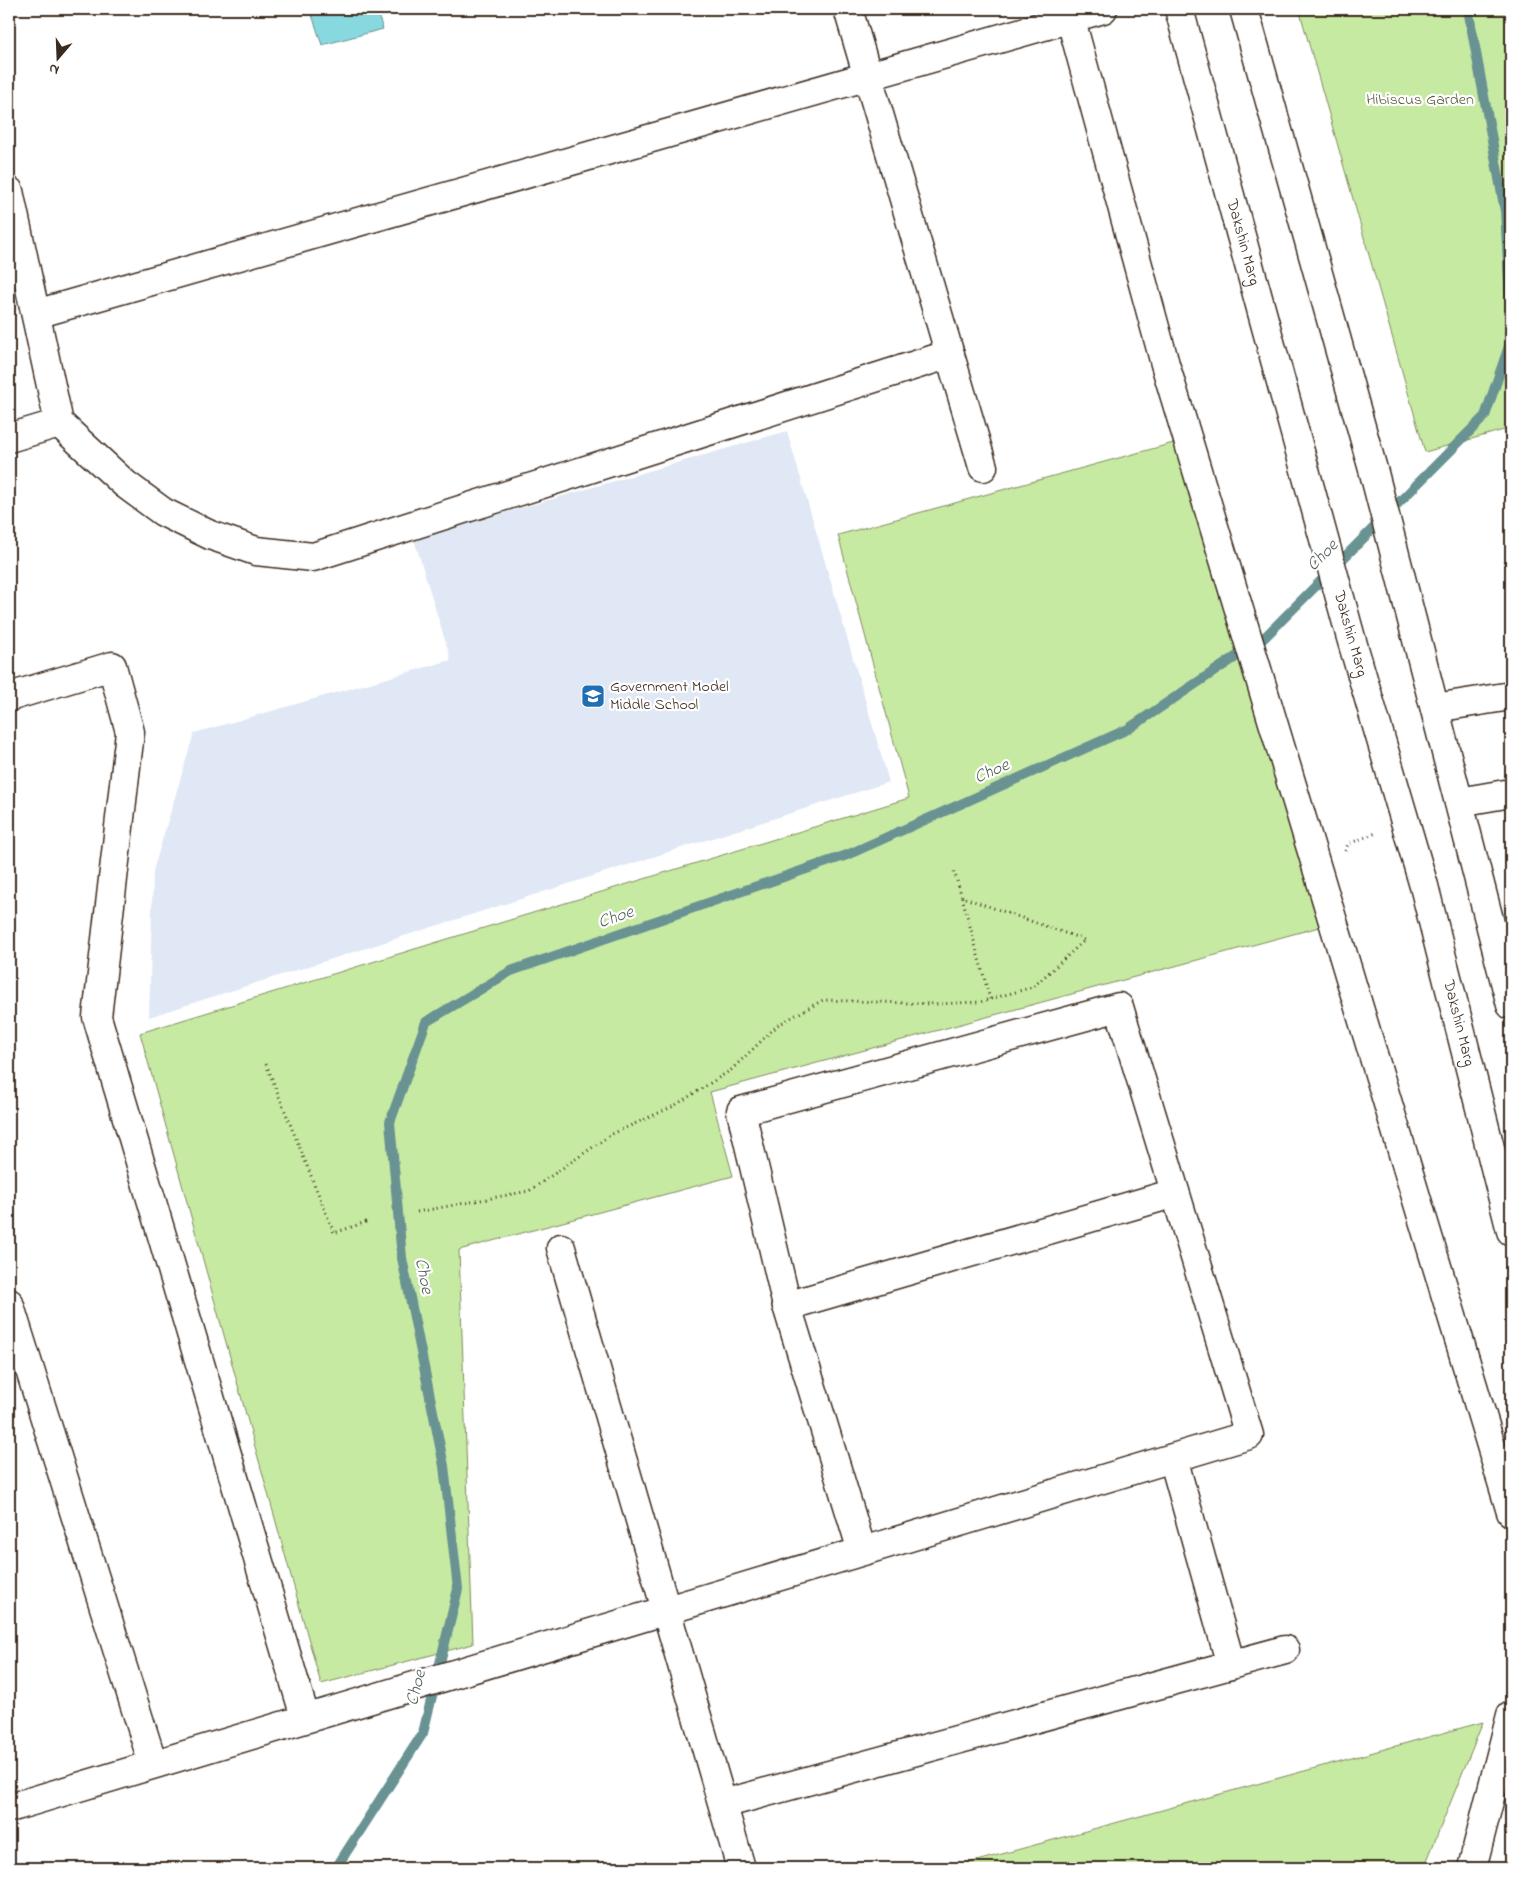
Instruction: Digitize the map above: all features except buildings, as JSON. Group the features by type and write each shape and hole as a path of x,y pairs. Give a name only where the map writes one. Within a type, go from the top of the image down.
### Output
{"street":[{"path":"848,9 983,467"},
{"path":"36,314 869,76 1069,13 1103,9"},
{"name":"Dakshin Marg","path":"1179,9 1351,638 1424,886 1511,1231"},
{"path":"1244,9 1374,473 1511,1005"},
{"path":"1069,13 1165,364 1511,1512"},
{"path":"9,191 59,423 125,484 163,512 210,535 256,551 313,557 950,354"},
{"path":"9,438 59,423"},
{"path":"9,697 112,666 130,732 97,1017 306,1717"},
{"path":"1435,708 1511,696"},
{"path":"1459,802 1511,792"},
{"path":"9,1808 376,1695 534,1650 1249,1435 1119,1007 741,1111 787,1306 862,1551"},
{"path":"787,1306 1175,1192"},
{"path":"561,1248 741,1868"},
{"path":"9,1303 152,1764"},
{"path":"1173,1458 1231,1665"},
{"path":"723,1804 1285,1650"},
{"path":"1472,1868 1511,1715"}],"path":[{"path":"1344,852 1348,844 1380,831"},
{"path":"954,871 990,999"},
{"path":"417,1212 528,1191 612,1134 674,1106 731,1070 778,1025 823,1000 935,1004 980,1002 1033,987 1085,940 962,897"},
{"path":"266,1064 334,1233 369,1221"}],"shaded area":[{"name":"Government Model Middle School","path":"787,431 889,782 149,1017 153,871 194,733 451,660 414,539"}],"green space":[{"name":"Hibiscus Garden","path":"1299,9 1511,9 1511,428 1425,452"},
{"path":"1188,439 1323,926 710,1092 733,1176 459,1250 473,1644 321,1684 140,1033 909,798 838,535"},
{"path":"1483,1722 1424,1868 951,1868"}],"water":[{"path":"310,9 376,9 383,29 322,45"}],"waterway":[{"name":"Choe","path":"1468,9 1505,211 1511,317"},
{"name":"Choe","path":"336,1868 423,1733 458,1589 444,1466 402,1258 390,1122 426,1022 511,971 847,855 1128,729 1264,638 1485,416 1511,340"}],"place":[{"name":"Government Model Middle School","path":"593,696"}]}
